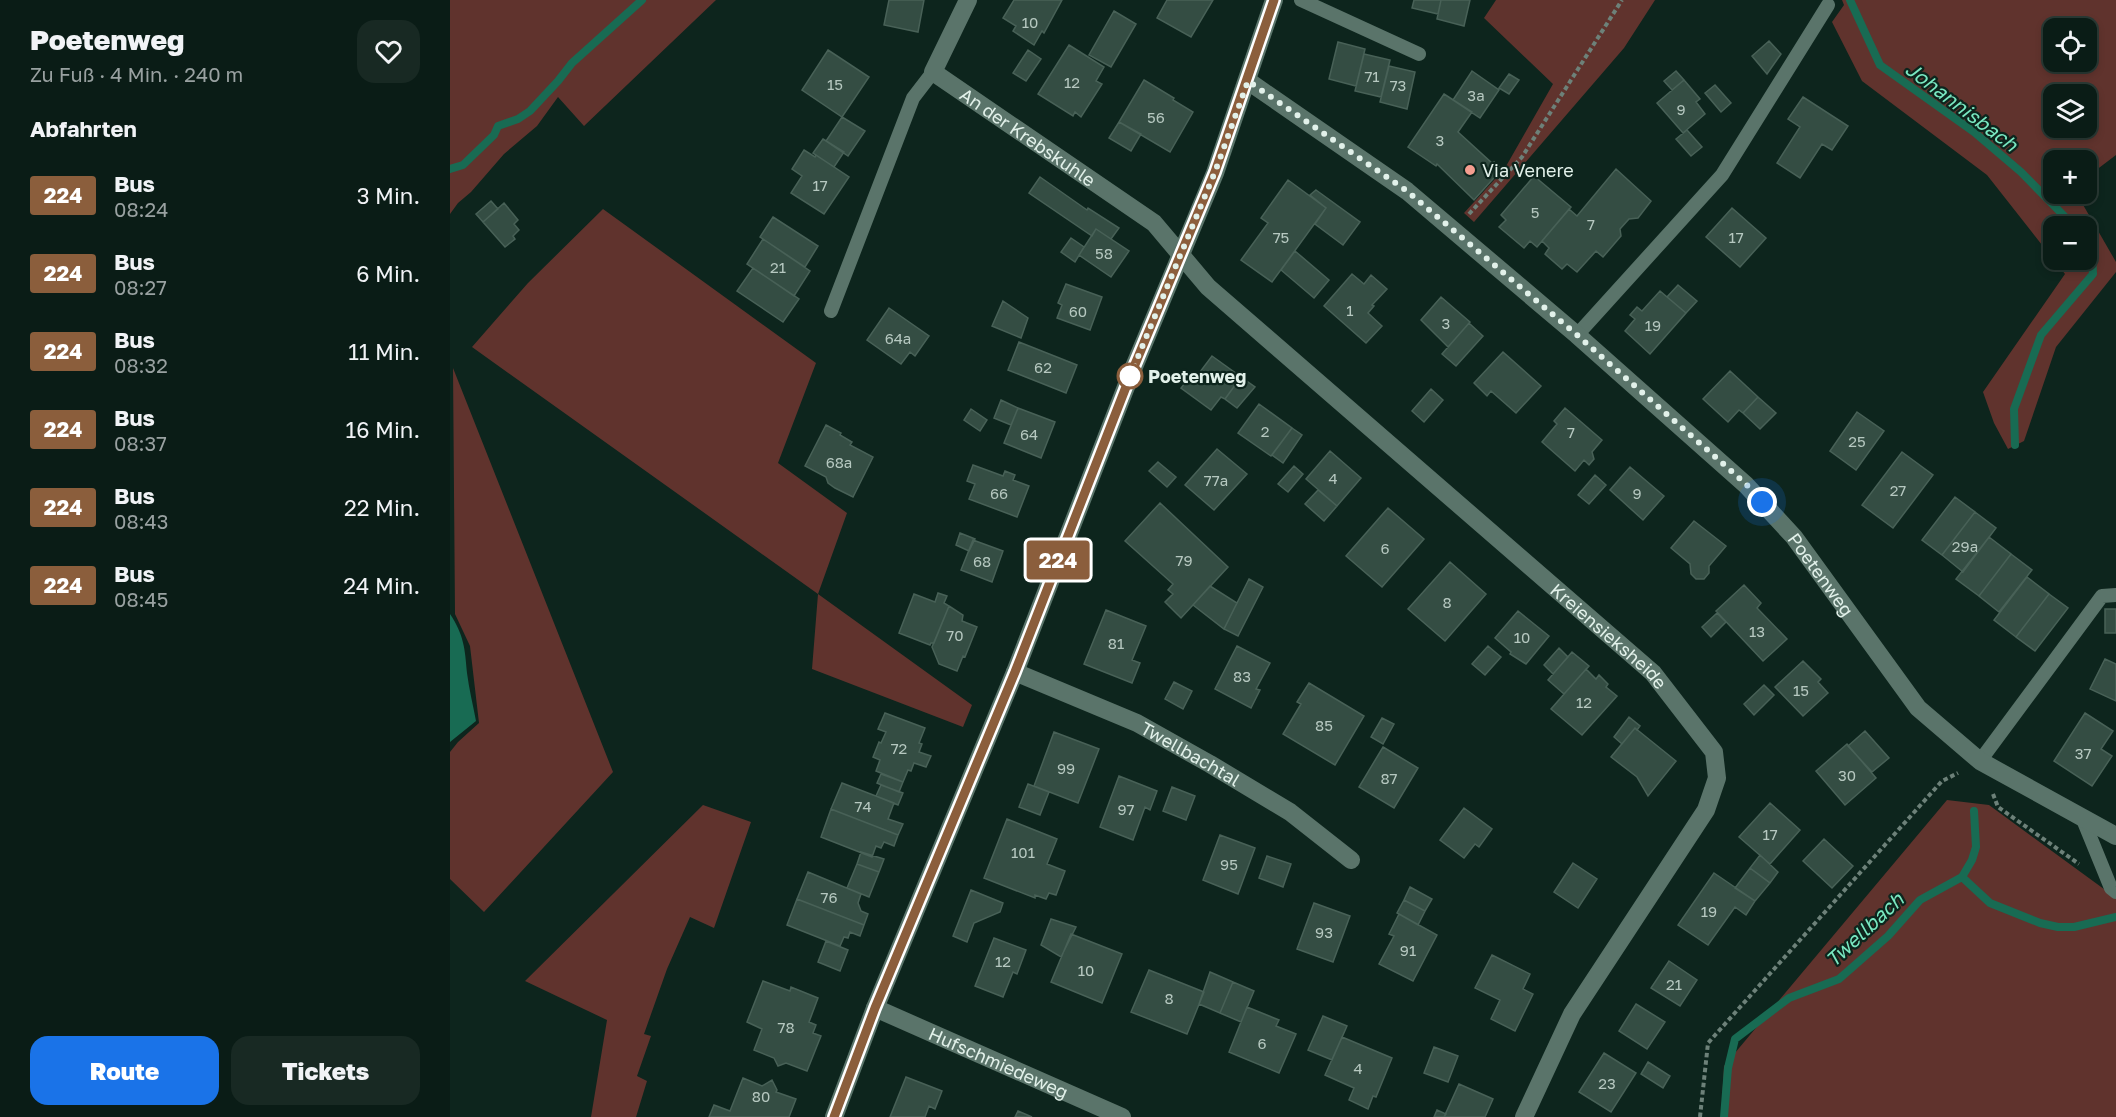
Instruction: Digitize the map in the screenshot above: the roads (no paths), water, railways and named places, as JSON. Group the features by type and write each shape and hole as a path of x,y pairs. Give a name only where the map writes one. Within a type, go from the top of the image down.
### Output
{"street":[{"path":"933,72 968,0"},
{"path":"834,1117 875,1008 1015,672 1131,374 1215,172 1274,0"},
{"name":"An der Krebskuhle","path":"933,72 1154,223 1182,254"},
{"name":"Poetenweg","path":"1248,81 1407,191 1577,335 1746,484 1794,537 1918,708 1980,760 2116,836"},
{"name":"Kreiensieksheide","path":"1182,254 1208,287 1653,673 1713,752 1717,778 1706,810 1572,1014 1524,1117"},
{"name":"Twellbachtal","path":"1015,672 1137,723 1189,752 1290,812 1351,860"},
{"name":"Hufschmiedeweg","path":"875,1008 1122,1117"}],"lane":[{"path":"1301,0 1419,54"},
{"path":"1577,335 1722,175 1828,5"},
{"path":"831,310 913,98 933,72"},
{"path":"1980,760 2102,596 2116,596"},
{"path":"2082,817 2113,890"}],"waterway":[{"path":"450,169 463,165 494,135 498,126 518,119 530,111 572,63 642,0"},
{"name":"Johannisbach","path":"1850,0 1880,65 1974,132 2021,172 2064,216"},
{"name":"Johannisbach","path":"2015,445 2014,409 2041,335 2093,274 2093,270"},
{"name":"Twellbach","path":"1724,1117 1728,1068 1735,1039 1789,998 1839,979 1888,936 1920,900 1962,877 1972,860 1976,847 1974,811"},
{"name":"Johannisbach","path":"1962,877 1990,903 2040,923 2058,927 2074,927 2116,917"}],"place":[{"name":"Via Venere","path":"1470,170"},
{"name":"Poetenweg","path":"1130,376"}]}
